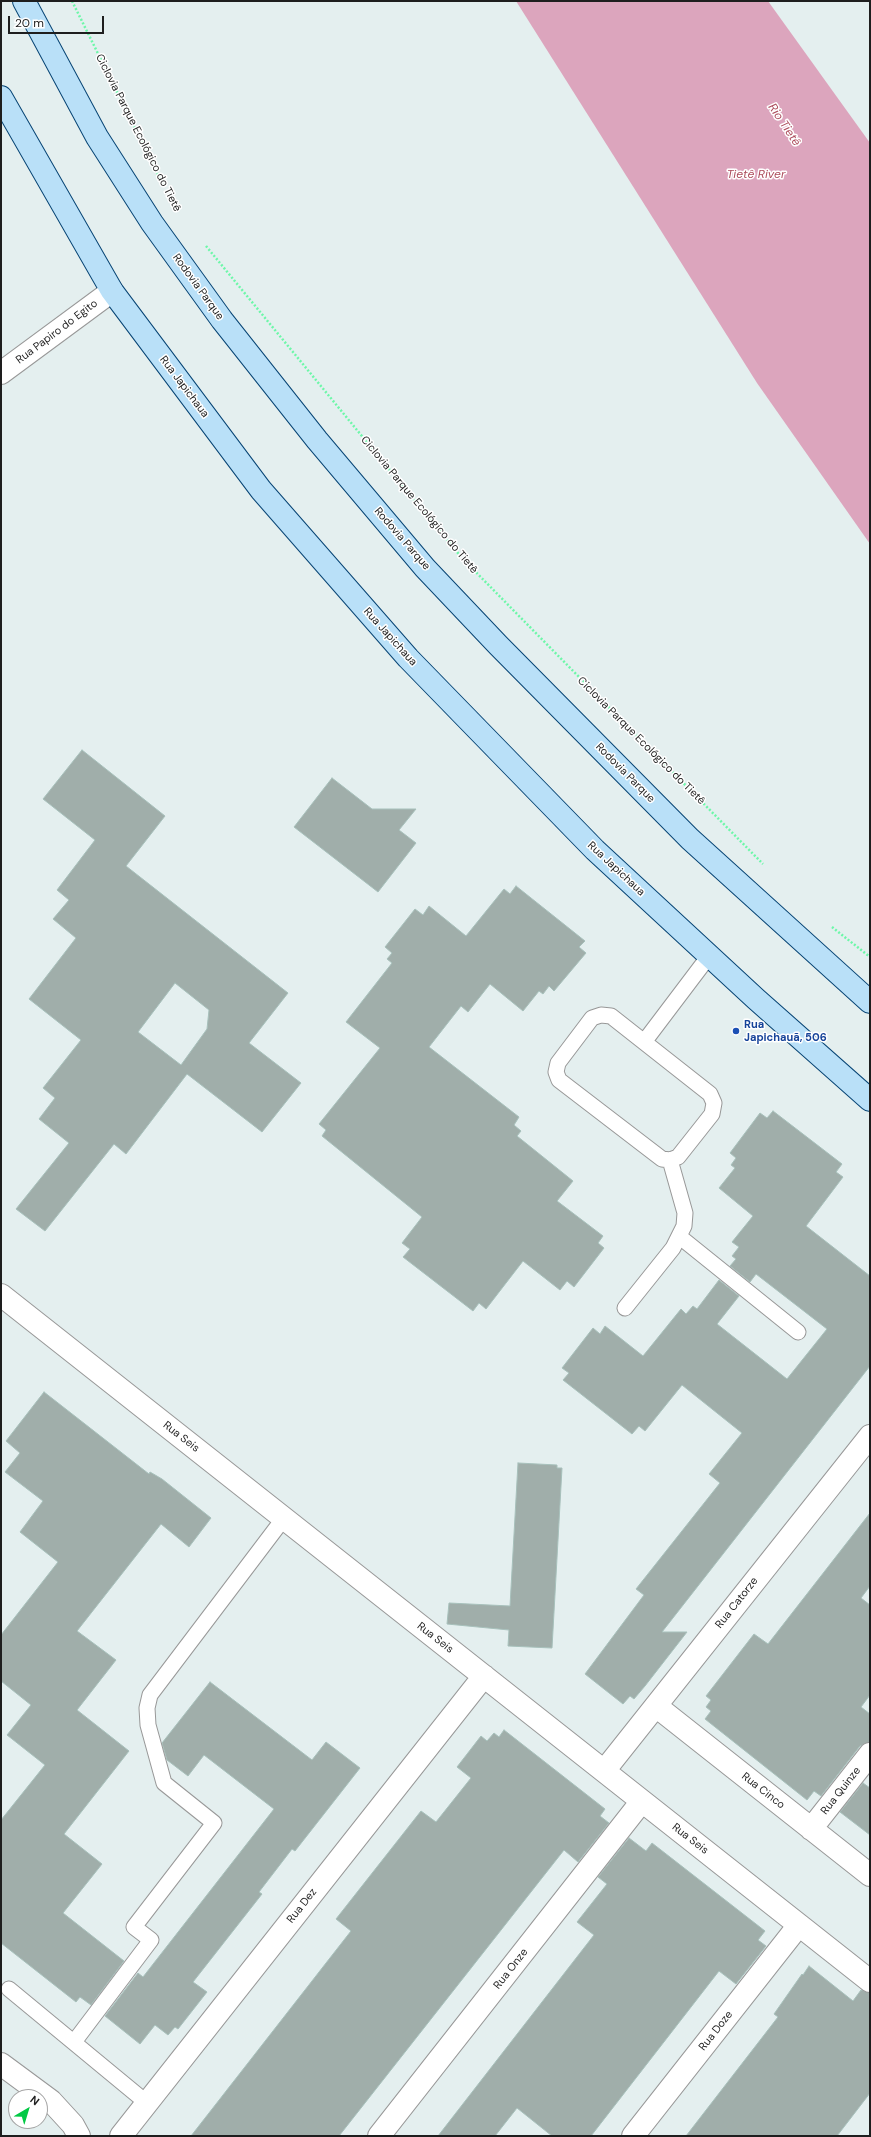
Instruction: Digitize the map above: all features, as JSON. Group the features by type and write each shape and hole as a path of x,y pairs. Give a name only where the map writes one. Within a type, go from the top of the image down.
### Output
{"street":[{"name":"Rodovia Parque","path":"24,1 97,137 152,223 222,320 317,440 425,568 690,839 870,1002"},
{"name":"Rua Japichaua","path":"1,97 112,291 261,490 408,658 595,850 709,956 870,1100"},
{"name":"Rua Papiro do Egito","path":"1,373 112,291"},
{"name":"Rua Seis","path":"1,1295 870,1981"},
{"name":"Rua Catorze","path":"604,1771 870,1436"},
{"name":"Rua Dez","path":"121,2136 484,1676"},
{"name":"Rua Cinco","path":"656,1706 870,1875"},
{"name":"Rua Quinze","path":"811,1829 870,1754"},
{"name":"Rua Onze","path":"379,2136 642,1801"},
{"name":"Rua Doze","path":"633,2136 799,1926"},
{"path":"1,2064 51,2101 72,2125 79,2136"}],"lane":[{"path":"644,1042 709,956"},
{"path":"601,1015 611,1016 644,1042 710,1094 714,1104 712,1114 678,1157 670,1160 662,1159 559,1080 556,1072 558,1063 592,1018 601,1015"},
{"path":"625,1308 680,1237 684,1226 685,1213 670,1160"},
{"path":"680,1237 798,1332"},
{"path":"74,2042 151,1940 134,1927 214,1823 164,1783 148,1725 147,1708 150,1695 284,1518"},
{"path":"10,1989 147,2103"}],"path":[{"name":"Ciclovia Parque Ecológico do Tietê","path":"72,1 164,187"},
{"name":"Ciclovia Parque Ecológico do Tietê","path":"205,246 462,558 764,866"},
{"path":"828,924 870,957"}],"water":[{"name":"Tietê River","path":"516,1 768,1 870,143 870,544 757,383"}],"building":[{"path":"82,750 165,816 126,866 288,993 249,1043 301,1083 262,1132 187,1074 126,1154 114,1144 45,1231 16,1209 69,1143 39,1119 55,1098 43,1088 81,1040 29,999 76,938 53,919 69,900 57,890 95,840 43,799","holes":["175,983 209,1010 207,1029 181,1065 138,1032"]},
{"path":"332,778 372,809 416,809 399,830 416,843 378,892 294,827"},
{"path":"516,886 585,941 579,947 586,953 554,991 549,986 543,994 539,991 523,1011 490,984 468,1012 461,1006 429,1047 519,1117 514,1125 521,1131 517,1136 573,1181 557,1201 603,1236 598,1243 604,1248 574,1287 567,1281 560,1290 523,1261 486,1309 479,1303 473,1311 403,1257 410,1249 402,1243 422,1217 322,1136 326,1130 319,1124 380,1048 346,1022 392,963 387,959 392,953 385,947 415,909 423,915 429,906 466,936 504,889 510,894"},
{"path":"773,1111 842,1164 836,1172 843,1177 806,1226 870,1276 870,1366 662,1632 687,1632 634,1699 630,1696 623,1704 585,1674 644,1595 636,1589 720,1483 709,1474 742,1433 682,1385 645,1431 639,1426 632,1434 563,1380 569,1373 562,1368 593,1328 600,1334 605,1326 643,1356 681,1309 686,1314 693,1306 697,1309 719,1280 739,1296 717,1324 787,1379 827,1329 756,1274 750,1282 730,1266 736,1259 732,1256 739,1247 732,1242 753,1216 719,1188 735,1168 731,1165 736,1158 730,1153 760,1113 767,1118"},
{"path":"44,1392 149,1474 150,1472 162,1479 211,1518 189,1547 161,1524 77,1631 116,1660 77,1710 129,1751 64,1834 102,1864 63,1913 124,1961 91,2005 80,1997 76,2002 1,1943 1,1820 45,1765 7,1735 31,1705 1,1681 1,1635 58,1562 20,1532 43,1501 5,1472 20,1453 6,1441"},
{"path":"518,1463 557,1465 557,1468 562,1468 552,1648 508,1646 509,1630 447,1624 449,1603 510,1606"},
{"path":"870,1513 870,1586 861,1598 870,1605 870,1695 861,1707 870,1714 870,1742 860,1746 821,1796 814,1791 807,1800 705,1719 711,1711 706,1707 711,1700 706,1696 754,1634 768,1644"},
{"path":"210,1682 312,1760 326,1742 360,1768 295,1851 292,1849 259,1892 262,1894 193,1982 207,1992 178,2029 175,2027 168,2035 155,2025 140,2044 105,2016 138,1973 143,1977 274,1809 204,1755 188,1776 167,1760 162,1743"},
{"path":"504,1730 605,1809 600,1816 609,1823 578,1862 564,1850 339,2136 191,2136 351,1931 336,1919 421,1811 436,1822 471,1778 457,1767 481,1736 487,1741 494,1733 499,1737"},
{"path":"863,1783 870,1788 870,1835 840,1812"},
{"path":"629,1838 646,1851 652,1843 765,1931 758,1940 766,1946 736,1984 719,1971 591,2136 552,2136 517,2108 495,2136 438,2136 594,1935 577,1922 607,1884 598,1877"},
{"path":"809,1966 853,2001 861,1990 870,1993 870,2093 837,2136 686,2136 778,2017 774,2014"}],"place":[{"name":"Rua Japichauã, 506","path":"736,1031"}],"water label":[{"name":"Rio Tietê","path":"784,125"}]}
